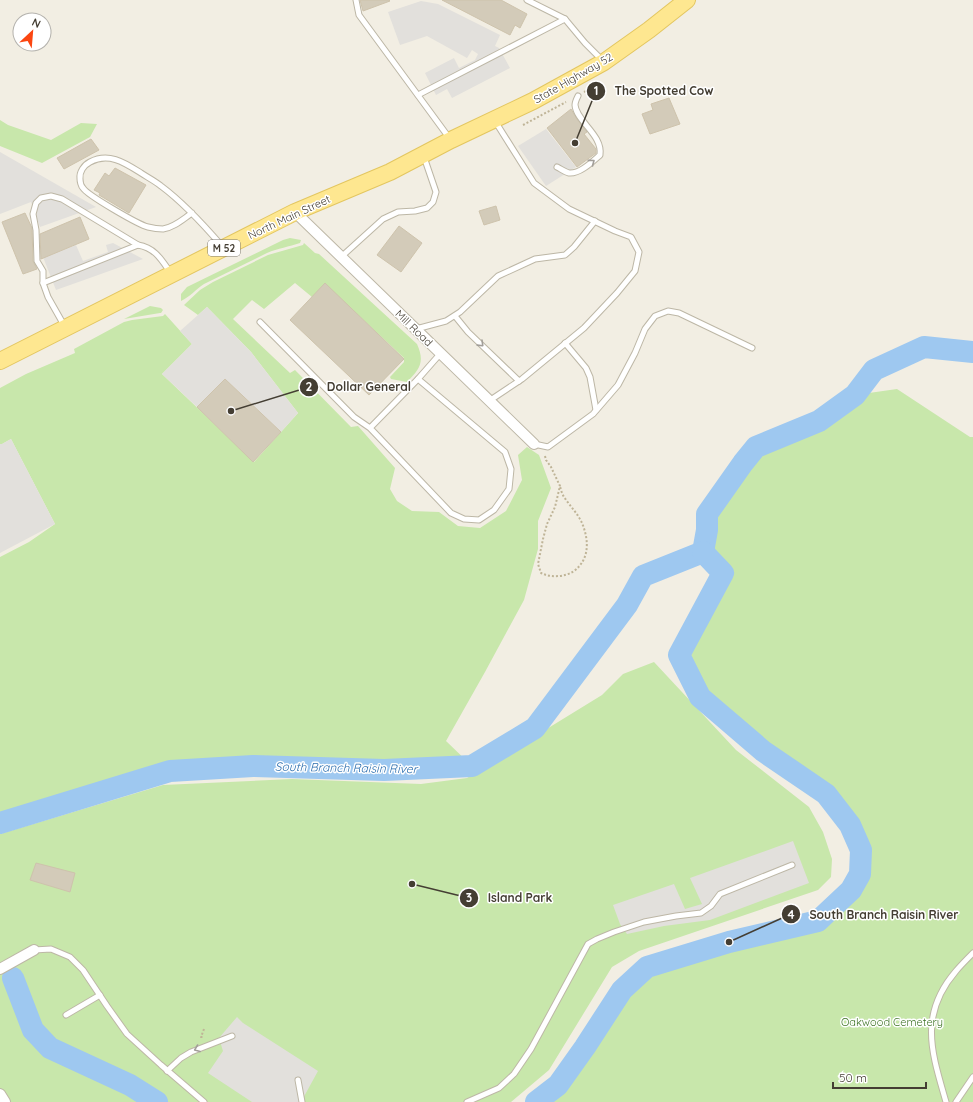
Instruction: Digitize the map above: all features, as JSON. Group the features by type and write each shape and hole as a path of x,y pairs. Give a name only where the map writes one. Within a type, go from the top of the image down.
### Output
{"main road":[{"name":"State Highway 52","path":"451,140 533,101 604,62 649,30 687,0"},
{"name":"North Main Street","path":"0,361 295,212 390,172 451,140"}],"street":[{"name":"Mill Road","path":"295,212 534,444"},
{"path":"0,969 34,950"},
{"path":"0,1094 5,1102"}],"lane":[{"path":"356,0 359,15 451,140"},
{"path":"527,0 565,19 585,43 604,62"},
{"path":"418,95 565,19"},
{"path":"558,167 568,173 577,172 600,155 601,149 592,131 577,113 575,104 578,96"},
{"path":"489,401 519,381 584,328 617,293 635,271 639,252 631,237 569,209 534,183 494,120"},
{"path":"341,257 384,219 398,212 415,211 427,208 433,202 436,192 423,154"},
{"path":"192,213 175,225 163,229 147,227 134,222 91,195 83,188 80,179 81,172 86,165 96,159 107,158 121,160 160,185 184,204 224,248"},
{"path":"66,328 48,297 43,283 43,272 38,261 36,230 33,214 36,203 41,198 51,196 62,199 138,245 152,249 172,274"},
{"path":"415,329 446,321 455,316 498,276 535,260 565,254 574,248 595,221"},
{"path":"43,283 138,245"},
{"path":"534,444 548,447 593,414 618,385 635,353 645,329 655,316 668,311 679,313 752,348"},
{"path":"455,316 468,332 519,381"},
{"path":"260,322 354,417 370,428 451,513 464,519 479,520 494,510 510,489 511,468 505,452 418,379"},
{"path":"565,343 586,368 590,377 596,410"},
{"path":"370,428 440,354"},
{"path":"467,1102 499,1088 514,1074 531,1048 588,944 614,932 644,922 701,913 710,906 720,894 792,865"},
{"path":"34,950 51,949 70,957 84,970 127,1034 167,1071 204,1102"},
{"path":"946,1102 935,1062 930,1035 933,1011 942,991 955,972 973,953"},
{"path":"66,1015 100,995"},
{"path":"167,1071 181,1058 191,1052 232,1036"},
{"path":"956,1102 973,1077"},
{"path":"298,1080 302,1102"}],"path":[{"path":"523,125 592,88"},
{"path":"544,446 546,460 560,486 563,496 582,522 588,549 584,560 578,568 562,576 548,576 541,573 538,564 546,529 555,507 560,486"}],"green space":[{"path":"0,120 8,125 51,140 81,123 97,124 90,137 42,163 0,146"},
{"path":"290,238 301,240 300,243 267,253 204,284 181,301 181,294 187,287 283,240"},
{"path":"304,243 315,253 319,254 417,344 421,356 420,365 407,382 391,379 390,377 404,362 404,358 325,284 312,297 295,283 264,309 252,300 233,319 290,373 295,370 351,427 358,426 395,468 390,489 397,501 412,511 439,512 458,526 480,528 506,511 522,480 518,455 527,447 539,455 551,488 538,521 538,549 524,600 446,741 472,766 384,770 253,766 170,771 0,823 0,557 29,542 55,524 11,439 0,444 0,388 26,374 75,353 74,349 124,322 163,316 165,314 192,344 162,374 254,462 298,413 251,352 207,307 198,315 184,305 200,290 213,282 268,255 303,245"},
{"path":"150,306 161,308 163,310 161,313 124,319"},
{"name":"Oakwood Cemetery","path":"897,389 970,437 973,437 973,1102 536,1102 558,1085 622,990 647,967 818,921 851,890 860,874 861,850 850,825 826,794 763,751 700,697 679,655 722,573 703,552 707,530 707,514 756,447 819,421 855,395"},
{"path":"654,662 736,750 809,807 823,832 832,859 831,877 818,890 639,951 612,967 549,1070 511,1102 0,1102 0,834 163,785 292,779 421,784 467,778 602,695 623,674"}],"shaded area":[{"path":"421,1 438,4 500,35 495,46 499,48 510,68 452,98 447,89 436,95 425,73 454,58 459,68 475,60 478,54 472,50 467,58 427,36 400,45 388,12"},
{"path":"546,129 576,167 546,186 518,146"},
{"path":"0,152 96,207 40,227 31,202 0,214"},
{"path":"113,243 143,259 56,290 43,257 76,245 83,261 108,252 106,245"},
{"path":"207,307 251,352 298,413 281,432 225,379 197,407 162,374 192,344 180,331"},
{"path":"11,439 55,524 0,553 0,444"},
{"path":"793,841 809,883 710,920 664,926 627,934 620,924 613,905 674,884 685,909 702,904 690,878"},
{"path":"237,1017 243,1023 318,1071 301,1102 252,1102 208,1073 223,1051 219,1038"}],"building":[{"path":"360,0 389,0 390,1 363,11"},
{"path":"442,0 501,0 527,14 520,28 515,25 510,35"},
{"path":"669,98 680,124 650,134 642,114 653,110 651,104"},
{"path":"571,109 587,132 584,134 596,149 596,153 577,167 547,128"},
{"path":"91,139 99,150 64,169 57,158"},
{"path":"115,168 146,185 129,213 99,195 100,193 94,190 105,173 109,176"},
{"path":"496,206 500,220 484,225 479,211"},
{"path":"25,213 32,228 33,261 37,269 23,274 2,222"},
{"path":"80,217 89,239 41,259 40,234"},
{"path":"399,226 422,243 401,272 377,255"},
{"path":"325,283 404,359 369,395 290,320"},
{"path":"225,379 281,432 253,462 197,407"},
{"path":"36,863 75,873 70,892 30,880"}],"waterway":[{"name":"South Branch Raisin River","path":"703,552 707,530 707,514 756,447 819,421 855,395 874,370 924,347 973,352"},
{"name":"South Branch Raisin River","path":"0,823 170,771 253,766 384,770 472,766 535,728 627,605 643,576 703,552"},
{"name":"South Branch Raisin River","path":"536,1102 558,1085 622,990 647,967 729,942 818,921 851,890 860,874 861,850 850,825 826,794 763,751 700,697 679,655 723,573 703,552"},
{"name":"South Branch Raisin River","path":"13,978 33,1030 50,1048 130,1085 157,1102"}],"place":[{"name":"The Spotted Cow","path":"575,143"},
{"name":"Dollar General","path":"231,411"},
{"name":"Island Park","path":"412,884"},
{"name":"South Branch Raisin River","path":"729,942"}]}
